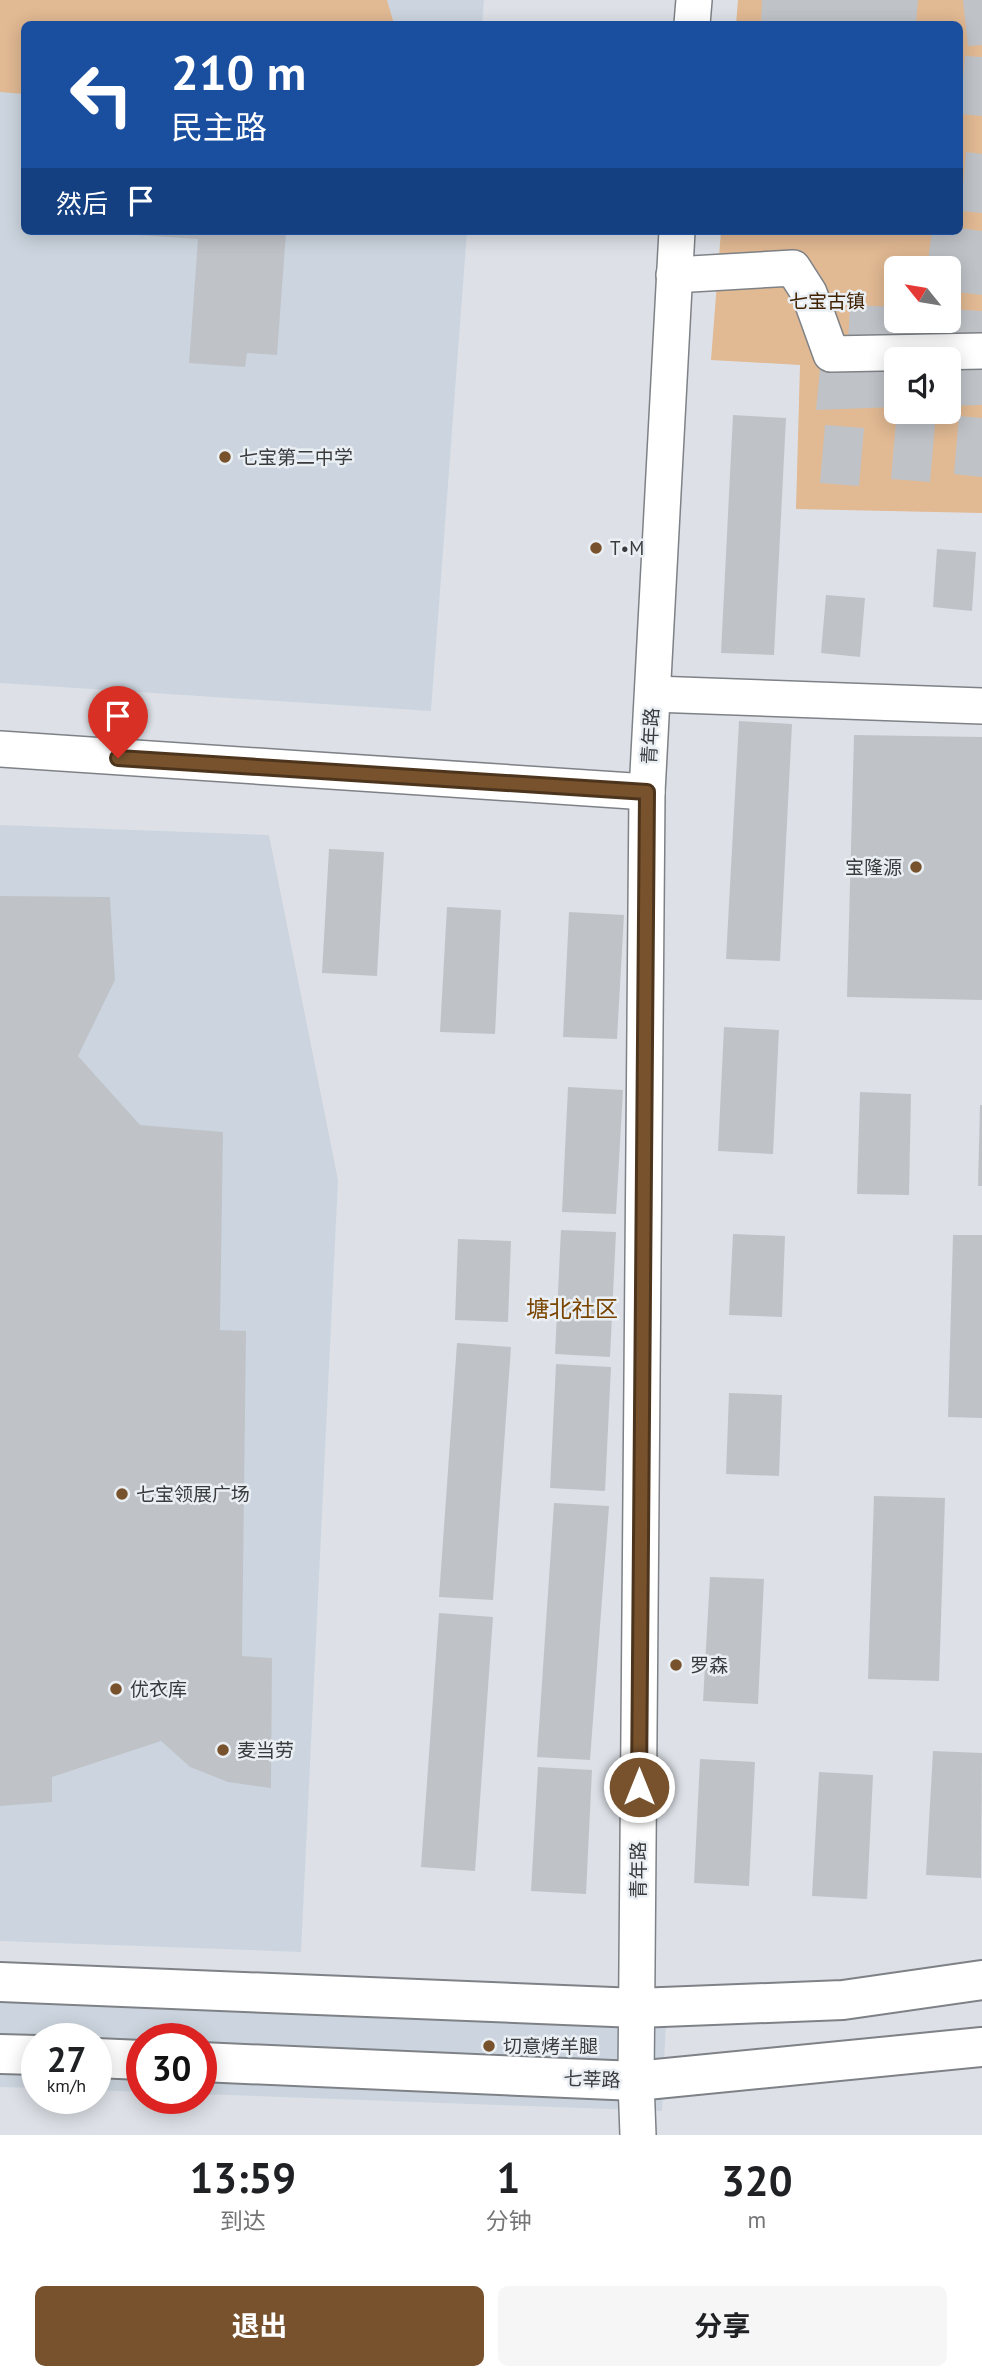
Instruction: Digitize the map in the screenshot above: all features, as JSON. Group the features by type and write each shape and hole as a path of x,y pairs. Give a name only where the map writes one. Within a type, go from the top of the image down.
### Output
{"main road":[{"path":"0,1982 637,2008 843,2000 982,1980"},
{"name":"七莘路","path":"217,2064 636,2081 982,2047"},
{"path":"0,2054 21,2055"}],"street":[{"path":"692,21 694,0"},
{"name":"青年路","path":"638,2135 636,2081 647,792 677,235"},
{"path":"674,275 793,268 809,293 831,354 982,351"},
{"path":"653,694 982,706"},
{"path":"0,749 647,792"}],"shaded area":[{"name":"七宝第二中学","path":"0,0 484,0 482,21 21,21 21,235 467,235 431,711 0,683"},
{"path":"0,825 269,835 338,1180 301,1952 0,1941"},
{"path":"0,1971 667,1996 662,2111 217,2095 217,2023 126,2023 126,2091 112,2091 112,2023 21,2023 21,2088 0,2087"}],"green space":[{"path":"0,0 387,0 393,21 21,21 21,94 0,92"},
{"name":"七宝古镇","path":"738,0 982,0 982,513 796,509 800,365 711,360 721,235 963,235 963,21 736,21"}],"building":[{"path":"762,0 918,0 916,21 761,21"},
{"path":"963,0 982,0 982,45 968,46"},
{"path":"965,56 982,57 982,116 963,114"},
{"path":"966,152 982,154 982,213 963,211"},
{"path":"963,229 982,231 982,295 961,293 961,256 929,256 931,235 963,235"},
{"path":"138,235 286,235 277,355 247,353 245,367 189,363 198,239"},
{"path":"850,305 884,306 884,333 961,333 961,310 982,311 982,342 848,343"},
{"path":"961,366 982,366 982,405 961,406"},
{"path":"884,368 884,407 816,410 820,369"},
{"path":"733,415 786,418 774,655 721,653"},
{"path":"961,416 982,418 982,477 954,474"},
{"path":"896,424 935,424 930,482 891,479"},
{"path":"825,425 864,428 859,486 820,483"},
{"path":"937,549 976,552 972,611 933,607"},
{"path":"826,595 865,598 860,657 821,653"},
{"path":"739,721 792,724 780,961 726,959"},
{"name":"宝隆源","path":"854,735 982,737 982,1000 847,997"},
{"path":"329,849 384,852 377,976 322,973"},
{"name":"七宝领展广场","path":"0,896 110,897 115,980 78,1056 140,1125 223,1132 220,1330 246,1331 242,1656 272,1658 271,1788 228,1782 190,1767 161,1741 52,1777 52,1802 0,1806"},
{"path":"447,907 501,910 495,1034 440,1032"},
{"path":"569,912 624,915 617,1039 563,1037"},
{"path":"724,1027 779,1030 773,1154 718,1151"},
{"path":"568,1087 623,1090 616,1214 562,1212"},
{"path":"860,1092 911,1094 909,1195 857,1194"},
{"path":"980,1105 982,1186 978,1186"},
{"path":"561,1230 616,1232 610,1357 555,1354"},
{"path":"733,1234 785,1236 782,1317 729,1315"},
{"path":"953,1235 982,1235 982,1418 948,1417"},
{"path":"458,1239 511,1241 508,1322 455,1320"},
{"path":"457,1343 511,1347 493,1600 439,1597"},
{"path":"556,1364 611,1367 605,1491 550,1488"},
{"path":"729,1393 782,1395 779,1476 726,1474"},
{"path":"874,1496 945,1498 939,1681 868,1679"},
{"path":"554,1503 609,1506 590,1760 537,1757"},
{"path":"710,1577 764,1579 758,1704 703,1701"},
{"path":"439,1613 493,1617 475,1871 421,1867"},
{"path":"933,1751 982,1753 981,1878 926,1875"},
{"path":"700,1759 755,1762 749,1886 694,1883"},
{"path":"538,1767 592,1770 586,1894 531,1891"},
{"path":"819,1772 873,1775 867,1899 812,1896"}],"place":[{"name":"七宝第二中学","path":"225,457"},
{"name":"T•M","path":"596,548"},
{"name":"宝隆源","path":"916,867"},
{"name":"七宝领展广场","path":"122,1494"},
{"name":"罗森","path":"676,1665"},
{"name":"优衣库","path":"116,1689"},
{"name":"麦当劳","path":"223,1750"},
{"name":"切意烤羊腿","path":"489,2046"}],"district":[{"name":"塘北社区","path":"572,1309"}],"route":[{"path":"118,758 647,792 639,1787"}]}
